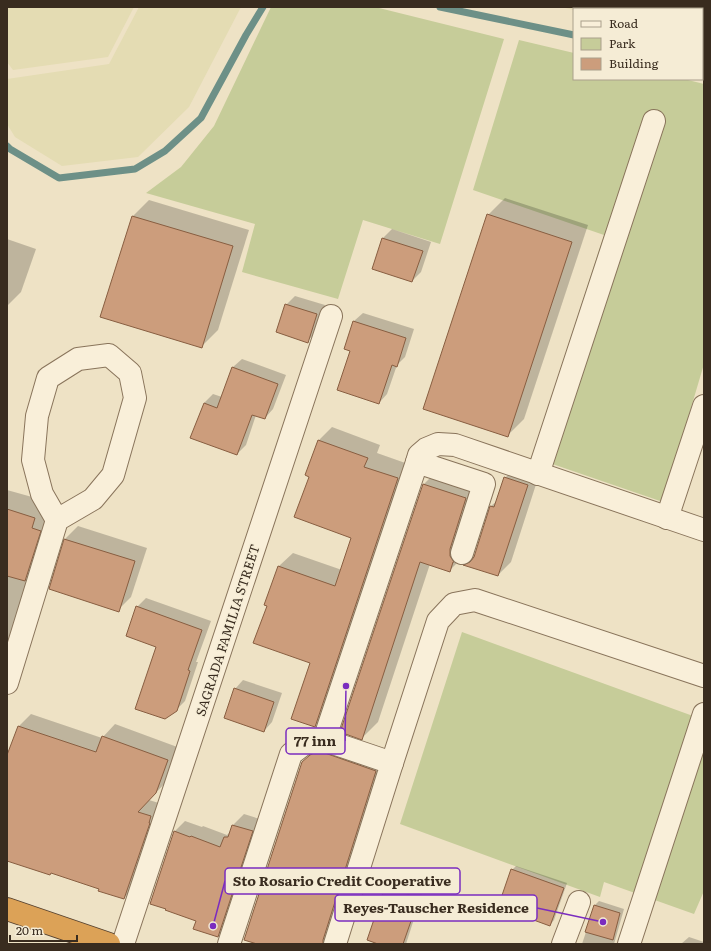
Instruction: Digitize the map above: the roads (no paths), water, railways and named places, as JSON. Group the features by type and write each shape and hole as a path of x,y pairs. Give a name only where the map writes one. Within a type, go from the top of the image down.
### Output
{"highway":[{"path":"7,909 109,944"}],"street":[{"path":"538,474 654,121"},
{"name":"SAGRADA FAMILIA STREET","path":"123,944 331,316"},
{"path":"7,683 57,520 93,499 113,475 135,398 130,373 109,355 78,359 48,378 37,416 33,460 42,494 57,520"},
{"path":"667,518 704,406"},
{"path":"324,740 419,454 426,448 438,444 455,445 704,530"},
{"path":"417,462 484,484 462,553"},
{"path":"335,944 438,620 454,604 475,600 704,676"},
{"path":"629,944 704,714"},
{"path":"229,944 291,754 304,744 314,740 324,740 392,763"},
{"path":"563,944 579,902"}],"waterway":[{"path":"7,146 59,178 135,169 165,151 201,118 263,7"},
{"path":"440,7 573,35"}],"place":[{"name":"77 inn","path":"346,686"},
{"name":"Reyes-Tauscher Residence","path":"603,922"},
{"name":"Sto Rosario Credit Cooperative","path":"213,926"}]}
